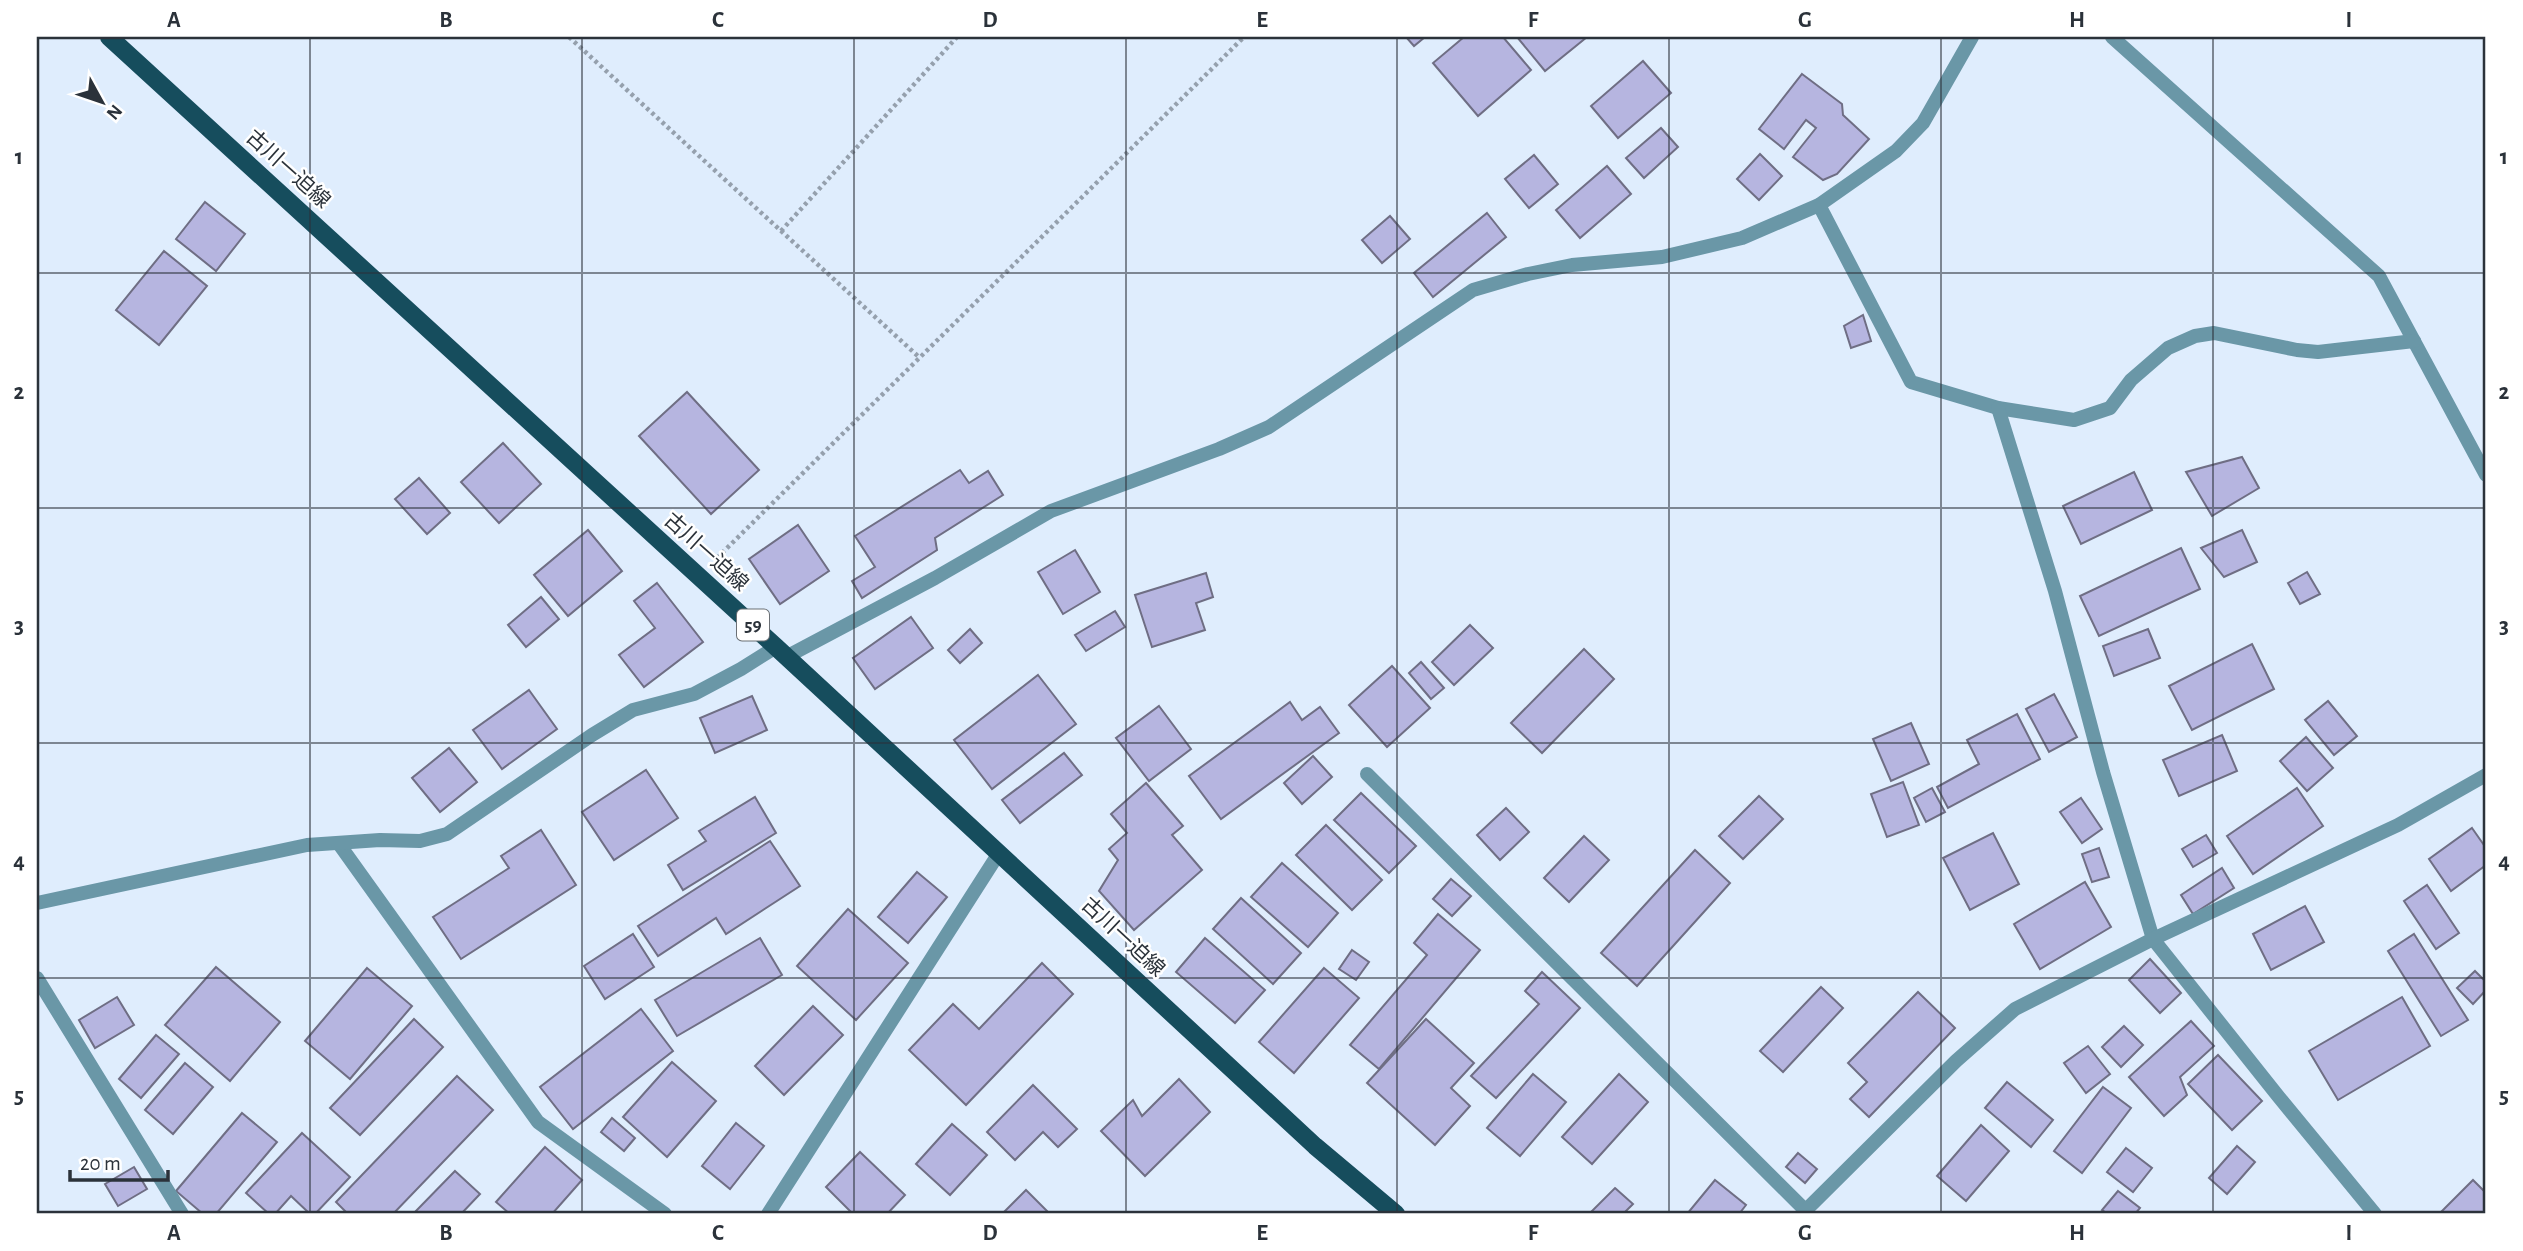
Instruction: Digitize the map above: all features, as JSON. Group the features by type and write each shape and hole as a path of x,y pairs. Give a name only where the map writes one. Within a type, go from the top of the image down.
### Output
{"main road":[{"name":"古川一迫線","path":"109,37 699,576 1315,1146 1396,1214"}],"street":[{"path":"37,903 307,845 380,840 420,841 447,834 633,710 694,694 741,669 935,578 1051,512 1219,449 1269,427 1473,290 1572,265 1662,257 1742,238 1819,205 1896,152 1923,123 1972,37"},
{"path":"2112,37 2379,276 2486,475"},
{"path":"1819,205 1911,382 1998,408 2074,420 2110,408 2131,380 2168,348 2195,336 2214,332 2318,352 2414,341"},
{"path":"1998,408 2055,591 2153,939 2375,1214"},
{"path":"1367,774 1803,1212 1956,1061 2015,1009 2153,939 2398,825 2486,775"},
{"path":"340,844 538,1122 665,1214"},
{"path":"768,1214 999,853"},
{"path":"37,978 182,1214"}],"path":[{"path":"569,37 920,358"},
{"path":"781,231 957,37"},
{"path":"699,576 1244,37"}],"building":[{"path":"1406,37 1425,37 1414,46"},
{"path":"1464,37 1503,37 1531,70 1478,116 1433,63"},
{"path":"1517,37 1587,37 1545,71"},
{"path":"1643,61 1671,93 1618,138 1591,106"},
{"path":"1802,74 1842,104 1843,115 1869,139 1837,174 1823,180 1793,157 1816,128 1806,120 1784,149 1759,129"},
{"path":"1661,128 1678,147 1644,178 1626,158"},
{"path":"1760,154 1782,176 1759,200 1737,179"},
{"path":"1534,155 1558,184 1529,208 1505,179"},
{"path":"1607,166 1631,194 1580,238 1556,210"},
{"path":"205,202 245,234 216,271 176,239"},
{"path":"1487,213 1506,237 1433,297 1414,273"},
{"path":"1390,216 1410,239 1382,263 1362,240"},
{"path":"164,251 207,286 159,345 116,310"},
{"path":"1863,315 1871,341 1851,348 1844,326"},
{"path":"687,392 759,470 711,514 639,436"},
{"path":"503,443 541,484 499,523 461,482"},
{"path":"2242,457 2259,488 2212,516 2186,472"},
{"path":"960,470 969,483 988,471 1003,495 935,538 937,550 862,598 852,581 875,567 855,536"},
{"path":"2134,472 2152,510 2081,544 2063,506"},
{"path":"419,478 450,513 427,534 395,499"},
{"path":"798,525 829,571 780,604 749,559"},
{"path":"588,530 622,571 568,616 534,575"},
{"path":"2242,530 2257,562 2224,577 2201,548"},
{"path":"2181,548 2200,589 2099,636 2080,596"},
{"path":"1075,550 1100,592 1063,614 1038,572"},
{"path":"2307,572 2320,594 2300,604 2288,583"},
{"path":"1206,573 1213,597 1196,603 1205,630 1152,647 1135,595"},
{"path":"657,583 703,642 644,687 619,655 655,628 634,601"},
{"path":"541,597 559,619 526,647 508,625"},
{"path":"1115,611 1125,627 1086,651 1075,635"},
{"path":"911,617 933,648 875,689 853,658"},
{"path":"1470,625 1493,648 1454,685 1432,662"},
{"path":"970,629 982,643 960,663 948,650"},
{"path":"2148,629 2160,658 2114,676 2103,646"},
{"path":"2252,644 2274,689 2192,730 2169,686"},
{"path":"1584,649 1614,679 1542,753 1511,723"},
{"path":"1421,662 1444,688 1431,699 1409,673"},
{"path":"1392,666 1430,708 1387,747 1349,705"},
{"path":"1038,675 1076,724 992,789 954,740"},
{"path":"529,690 557,729 502,769 473,730"},
{"path":"2054,694 2077,737 2049,752 2026,709"},
{"path":"752,696 767,730 715,753 700,718"},
{"path":"2328,701 2357,736 2334,755 2305,720"},
{"path":"1290,702 1302,720 1320,707 1339,733 1221,819 1189,776"},
{"path":"1159,706 1191,749 1149,781 1116,738"},
{"path":"2017,714 2040,759 1948,808 1937,787 1979,764 1967,740"},
{"path":"1911,723 1929,764 1891,781 1873,739"},
{"path":"2222,735 2237,771 2179,796 2163,760"},
{"path":"2306,737 2333,768 2307,791 2280,761"},
{"path":"449,748 477,782 440,812 412,778"},
{"path":"1064,753 1082,775 1020,823 1002,800"},
{"path":"1313,756 1332,777 1302,804 1284,783"},
{"path":"646,770 678,818 614,860 582,812"},
{"path":"1903,782 1919,825 1887,837 1871,794"},
{"path":"1146,783 1183,826 1172,835 1202,870 1134,930 1099,891 1118,860 1109,849 1127,833 1111,814"},
{"path":"1932,788 1945,812 1926,822 1914,798"},
{"path":"2297,788 2323,826 2253,874 2227,836"},
{"path":"1361,793 1416,846 1389,873 1334,820"},
{"path":"1759,796 1783,819 1743,859 1719,836"},
{"path":"755,797 776,833 683,890 668,865 706,841 699,831"},
{"path":"2081,798 2102,829 2082,843 2060,812"},
{"path":"1506,808 1529,832 1500,860 1477,835"},
{"path":"1326,825 1382,880 1352,910 1296,855"},
{"path":"2472,828 2486,848 2486,865 2451,891 2429,859"},
{"path":"541,830 576,885 461,959 433,917 509,868 501,856"},
{"path":"1993,833 2019,884 1970,910 1943,858"},
{"path":"2206,835 2217,853 2193,867 2182,849"},
{"path":"1584,836 1609,860 1569,902 1544,878"},
{"path":"770,841 800,886 726,934 716,918 658,956 638,926"},
{"path":"2099,848 2109,877 2092,882 2082,854"},
{"path":"1695,850 1730,883 1637,986 1601,953"},
{"path":"1282,863 1338,913 1308,947 1251,897"},
{"path":"2222,868 2234,888 2193,914 2181,895"},
{"path":"917,872 947,897 908,943 878,917"},
{"path":"1451,879 1471,896 1452,916 1433,899"},
{"path":"2085,882 2111,927 2040,969 2014,924"},
{"path":"2427,885 2459,933 2436,949 2404,901"},
{"path":"1241,898 1301,953 1273,984 1213,929"},
{"path":"2305,906 2324,942 2271,970 2253,934"},
{"path":"848,909 908,963 856,1020 797,966"},
{"path":"1438,914 1480,950 1379,1069 1350,1045 1427,955 1414,943"},
{"path":"633,934 654,967 605,999 584,966"},
{"path":"2414,934 2468,1020 2441,1036 2388,951"},
{"path":"760,938 782,975 677,1036 655,1000"},
{"path":"1205,938 1265,990 1235,1023 1176,972"},
{"path":"1352,950 1369,962 1356,980 1339,969"},
{"path":"2150,959 2181,993 2160,1013 2129,980"},
{"path":"1042,963 1073,994 966,1105 909,1050 953,1004 979,1029"},
{"path":"216,967 280,1022 230,1081 165,1025"},
{"path":"367,968 412,1006 350,1079 305,1041"},
{"path":"1324,968 1359,998 1294,1073 1259,1042"},
{"path":"2475,971 2486,982 2486,990 2473,1004 2457,988"},
{"path":"1542,972 1580,1008 1496,1098 1471,1076 1539,1004 1525,991"},
{"path":"1821,987 1843,1008 1783,1072 1760,1051"},
{"path":"1918,992 1955,1028 1869,1117 1850,1099 1867,1082 1848,1063"},
{"path":"117,997 134,1025 95,1048 79,1020"},
{"path":"2402,997 2430,1046 2338,1100 2309,1051"},
{"path":"813,1006 843,1035 784,1095 755,1066"},
{"path":"641,1009 673,1051 573,1129 540,1087"},
{"path":"414,1019 443,1047 360,1135 330,1108"},
{"path":"1426,1019 1474,1063 1451,1088 1470,1106 1435,1145 1367,1083"},
{"path":"2191,1021 2214,1046 2180,1077 2187,1095 2164,1116 2129,1077"},
{"path":"2124,1026 2143,1045 2121,1067 2102,1047"},
{"path":"156,1035 179,1054 141,1098 119,1079"},
{"path":"2088,1046 2110,1074 2086,1093 2064,1063"},
{"path":"2218,1055 2262,1101 2232,1130 2188,1084"},
{"path":"672,1062 716,1101 667,1157 623,1117"},
{"path":"185,1063 213,1087 173,1134 145,1110"},
{"path":"1533,1074 1566,1102 1520,1156 1487,1128"},
{"path":"1619,1074 1648,1102 1592,1164 1562,1137"},
{"path":"457,1076 493,1110 393,1214 348,1214 336,1202"},
{"path":"1179,1079 1210,1112 1145,1176 1101,1131 1133,1100 1142,1116"},
{"path":"2007,1082 2053,1120 2031,1147 1985,1108"},
{"path":"1033,1085 1077,1129 1058,1147 1043,1132 1015,1160 987,1132"},
{"path":"2103,1087 2131,1108 2082,1173 2054,1151"},
{"path":"242,1113 277,1142 216,1214 203,1214 176,1191"},
{"path":"612,1118 635,1138 624,1151 601,1132"},
{"path":"736,1123 764,1146 730,1189 702,1166"},
{"path":"952,1124 987,1155 950,1195 916,1164"},
{"path":"1981,1125 2009,1151 1966,1201 1937,1176"},
{"path":"302,1133 350,1177 315,1214 310,1214 291,1196 275,1214 269,1214 246,1193"},
{"path":"2237,1146 2255,1162 2227,1194 2209,1178"},
{"path":"545,1147 582,1180 552,1214 510,1214 496,1202"},
{"path":"2126,1148 2152,1168 2133,1192 2107,1172"},
{"path":"860,1152 905,1195 887,1214 853,1214 826,1187"},
{"path":"1798,1153 1817,1169 1805,1183 1786,1167"},
{"path":"134,1167 147,1189 118,1206 105,1184"},
{"path":"455,1171 480,1194 461,1214 413,1214"},
{"path":"1715,1180 1746,1205 1739,1214 1687,1214"},
{"path":"2473,1180 2486,1193 2486,1214 2439,1214"},
{"path":"1615,1188 1633,1204 1623,1214 1589,1214"},
{"path":"1026,1190 1050,1214 1002,1214"},
{"path":"2118,1191 2140,1208 2135,1214 2108,1214 2102,1210"}]}
